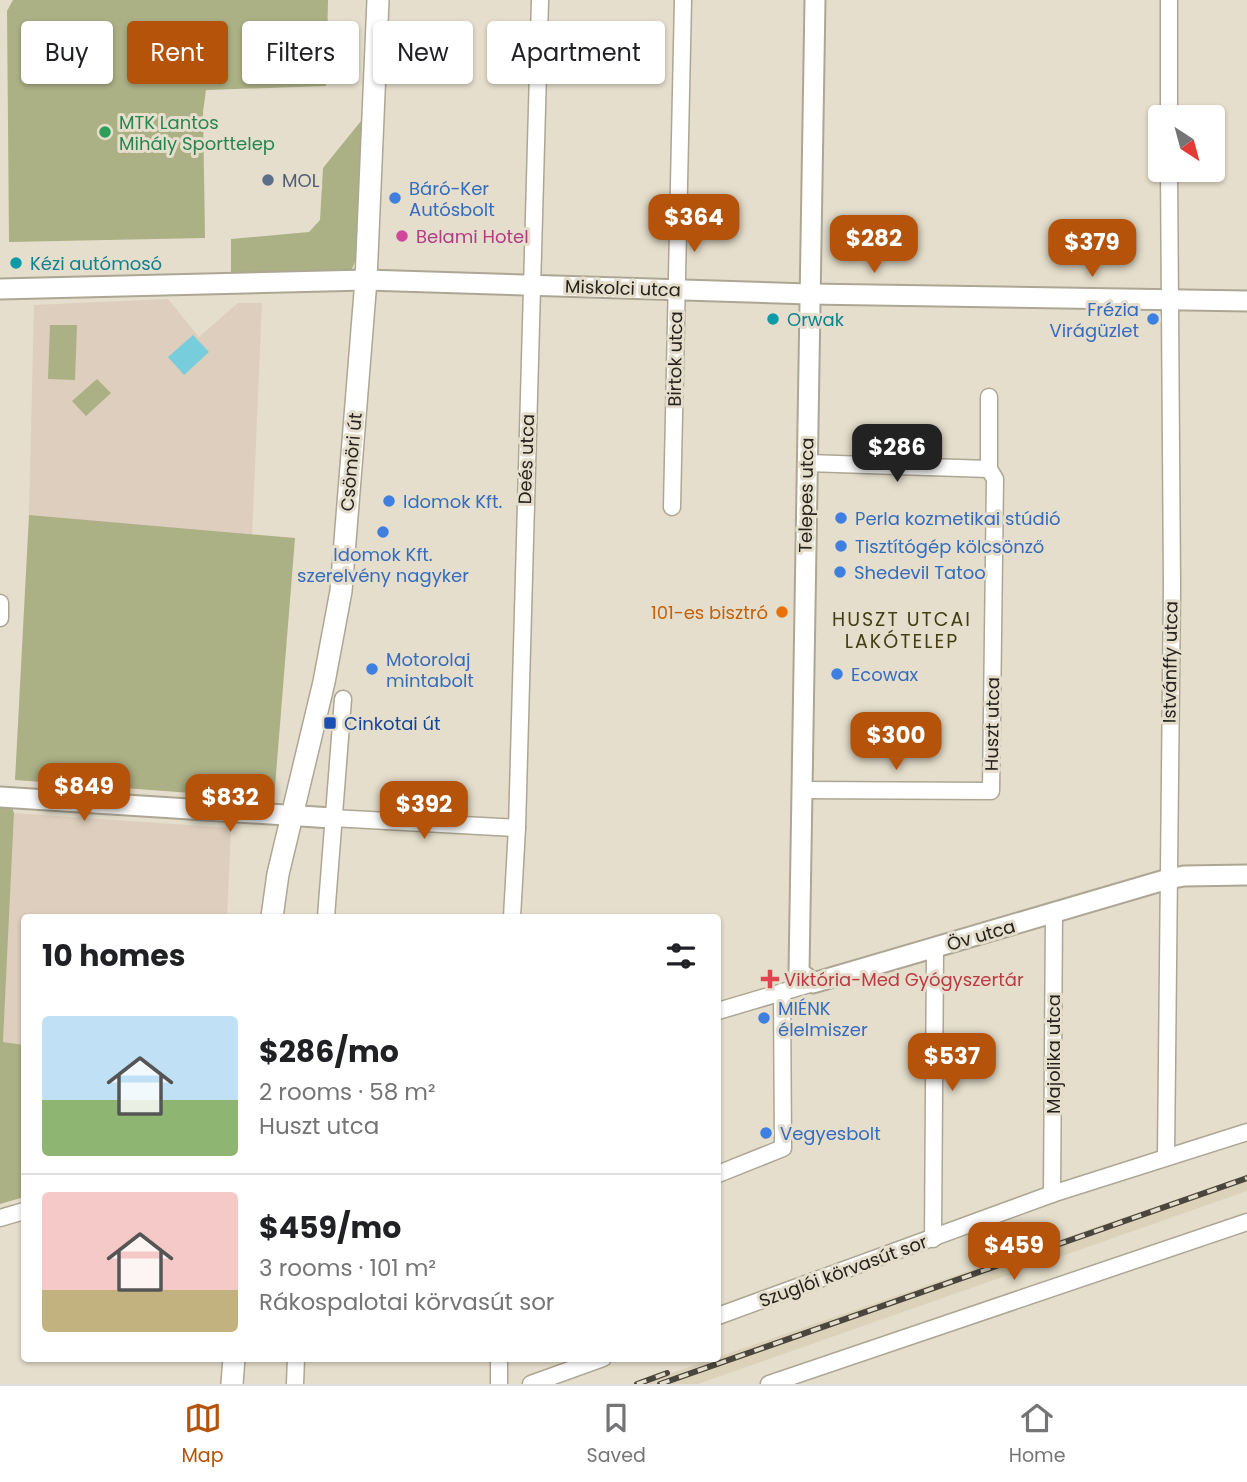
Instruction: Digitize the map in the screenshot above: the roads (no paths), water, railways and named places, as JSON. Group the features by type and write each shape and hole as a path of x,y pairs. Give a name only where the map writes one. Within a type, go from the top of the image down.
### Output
{"main road":[{"name":"Csömöri út","path":"272,914 278,874 324,682 341,591 366,280 378,0"},
{"path":"232,1384 234,1362"}],"street":[{"name":"Deés utca","path":"512,914 517,828 540,0"},
{"name":"Birtok utca","path":"673,508 683,0"},
{"name":"Telepes utca","path":"813,983 804,978 798,963 815,0"},
{"path":"1169,0 1169,105"},
{"name":"Istvánffy utca","path":"1166,1155 1172,586 1169,182"},
{"name":"Miskolci utca","path":"0,289 366,280 809,294 1247,302"},
{"name":"Huszt utca","path":"801,790 991,791 995,479 989,468 989,397"},
{"path":"807,463 989,468"},
{"path":"0,603 0,615"},
{"path":"326,914 343,699"},
{"path":"0,797 292,817 517,828"},
{"name":"Öv utca","path":"721,1010 1168,879 1184,876 1247,875"},
{"name":"Majolika utca","path":"1052,1194 1054,914"},
{"path":"933,1239 936,948"},
{"path":"721,1173 783,1148 782,992"},
{"name":"Szuglói körvasút sor","path":"721,1315 1052,1194 1166,1155 1247,1132"},
{"path":"0,1218 21,1212"},
{"path":"769,1384 794,1380 1247,1222"},
{"path":"295,1384 296,1362"},
{"path":"499,1362 499,1384"},
{"path":"531,1384 592,1362"}],"water":[{"path":"193,335 209,352 184,375 168,357"}],"railway":[{"path":"660,1384 1247,1178"},
{"path":"637,1384 667,1373"}],"place":[{"name":"MTK Lantos Mihály Sporttelep","path":"105,132"},
{"name":"MOL","path":"268,180"},
{"name":"Báró-Ker Autósbolt","path":"395,198"},
{"name":"Belami Hotel","path":"402,236"},
{"name":"Kézi autómosó","path":"16,263"},
{"name":"Orwak","path":"773,319"},
{"name":"Frézia Virágüzlet","path":"1153,319"},
{"name":"Idomok Kft.","path":"389,501"},
{"name":"Perla kozmetikai stúdió","path":"841,518"},
{"name":"Idomok Kft. szerelvény nagyker","path":"383,532"},
{"name":"Tisztítógép kölcsönző","path":"841,546"},
{"name":"Shedevil Tatoo","path":"840,572"},
{"name":"101-es bisztró","path":"782,612"},
{"name":"Motorolaj mintabolt","path":"372,669"},
{"name":"Ecowax","path":"837,674"},
{"name":"Cinkotai út","path":"330,723"},
{"name":"Viktória-Med Gyógyszertár","path":"770,979"},
{"name":"MIÉNK élelmiszer","path":"764,1018"},
{"name":"Vegyesbolt","path":"766,1133"}],"district":[{"name":"HUSZT UTCAI LAKÓTELEP","path":"902,630"}]}
